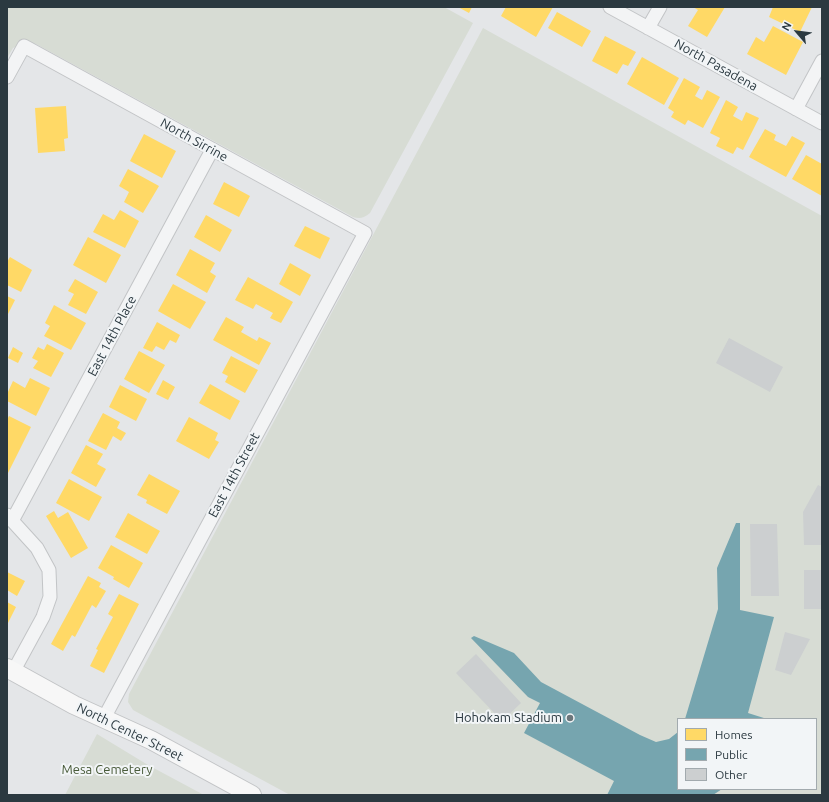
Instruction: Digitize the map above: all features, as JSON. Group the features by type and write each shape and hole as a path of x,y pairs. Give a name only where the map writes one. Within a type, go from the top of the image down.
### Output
{"street":[{"name":"North Pasadena","path":"610,7 822,123"},
{"path":"648,28 660,7"},
{"name":"North Sirrine","path":"7,77 24,46 365,233"},
{"path":"796,109 822,61"},
{"name":"East 14th Place","path":"10,518 212,150"},
{"name":"East 14th Street","path":"104,718 365,233"},
{"path":"10,518 37,548 49,570 50,597 44,617 10,670"},
{"name":"North Center Street","path":"10,670 74,705 151,740 252,795"}],"green space":[{"path":"7,7 444,7 473,23 370,213 362,218 358,218 353,217 36,44 24,43 13,48 7,58"},
{"path":"483,28 822,216 822,795 290,795 133,710 128,702 129,694"},
{"name":"Mesa Cemetery","path":"97,734 148,765 204,795 65,795"}],"building: Homes":[{"path":"458,7 472,7 469,13"},
{"path":"506,7 553,7 536,37 501,16"},
{"path":"693,7 725,7 707,37 688,26 698,10"},
{"path":"773,7 812,7 800,32 769,17"},
{"path":"557,12 591,31 582,47 548,28"},
{"path":"773,26 803,42 786,75 747,54 756,37 764,42"},
{"path":"605,36 636,52 628,66 623,64 617,74 592,61"},
{"path":"642,57 679,78 664,105 627,84"},
{"path":"684,78 700,87 695,96 702,100 707,90 720,97 703,128 688,120 685,125 671,117 674,112 668,108"},
{"path":"726,100 738,107 733,116 742,121 746,112 759,118 743,150 737,147 733,154 716,146 720,138 710,133"},
{"path":"66,106 68,138 64,139 65,151 38,153 35,108"},
{"path":"765,129 776,135 774,140 786,146 792,136 805,143 786,177 749,157"},
{"path":"144,134 176,151 162,178 130,161"},
{"path":"806,155 822,164 822,196 792,179"},
{"path":"128,169 159,186 143,213 124,202 129,192 119,186"},
{"path":"224,182 250,196 239,217 213,204"},
{"path":"120,210 139,221 125,248 93,232 103,214 114,220"},
{"path":"206,215 232,230 220,252 194,237"},
{"path":"305,226 330,238 320,259 294,246"},
{"path":"88,237 121,255 106,283 73,265"},
{"path":"190,249 215,263 210,272 216,276 207,293 176,275"},
{"path":"10,257 32,270 21,292 7,285 7,262"},
{"path":"290,263 311,275 300,296 279,284"},
{"path":"248,277 293,302 281,323 270,318 273,313 256,304 253,309 235,300"},
{"path":"75,279 98,292 86,314 68,305 74,294 68,291"},
{"path":"173,284 206,302 190,329 158,311"},
{"path":"7,296 15,300 7,316"},
{"path":"54,305 86,323 71,350 44,336 50,326 45,323"},
{"path":"226,317 244,327 241,332 257,341 259,337 271,343 259,365 213,340"},
{"path":"157,322 180,335 176,343 170,340 164,350 156,346 152,352 143,348"},
{"path":"47,344 64,353 51,377 33,368 38,361 32,358 38,347 44,350"},
{"path":"13,347 23,353 18,363 8,358"},
{"path":"139,351 165,365 149,393 124,379"},
{"path":"231,356 258,370 245,393 225,382 228,376 222,373"},
{"path":"30,378 50,388 36,416 7,401 7,394 13,381 25,388"},
{"path":"163,380 175,387 168,400 156,394"},
{"path":"210,384 240,401 230,420 199,403"},
{"path":"120,385 147,399 136,421 109,407"},
{"path":"103,413 120,422 117,428 126,433 121,441 113,436 106,450 88,441"},
{"path":"9,416 31,427 7,475 7,420"},
{"path":"189,417 218,433 215,440 219,442 209,459 176,441"},
{"path":"86,445 103,454 97,464 106,469 96,487 71,473"},
{"path":"149,474 180,491 167,514 146,503 147,500 137,495"},
{"path":"69,479 102,497 89,521 56,503"},
{"path":"54,511 58,518 68,512 88,548 71,558 46,516"},
{"path":"128,513 160,531 147,554 115,537"},
{"path":"111,545 143,563 129,588 98,568"},
{"path":"7,572 25,581 17,596 7,590"},
{"path":"88,576 101,583 99,587 106,591 96,608 92,605 75,637 72,635 63,651 51,644"},
{"path":"119,594 139,604 104,673 90,666 98,650 96,649 113,617 108,614"},
{"path":"7,602 16,607 7,625"}],"building: Public":[{"path":"736,523 740,523 740,610 774,617 748,713 764,718 685,718 718,609 717,568"},
{"name":"Hohokam Stadium","path":"474,636 514,653 541,682 640,735 656,742 669,739 677,733 677,790 720,790 713,795 607,795 614,781 524,733 540,703 528,697 471,638"}],"building: Other":[{"path":"729,338 783,367 770,392 716,363"},
{"path":"818,485 822,487 822,545 804,545 803,512"},
{"path":"750,524 777,524 779,596 751,596"},
{"path":"804,570 822,570 822,609 804,609"},
{"path":"785,632 810,639 791,675 775,670"},
{"path":"476,654 521,703 502,721 456,673"}],"place":[{"name":"Hohokam Stadium","path":"570,718"}]}
